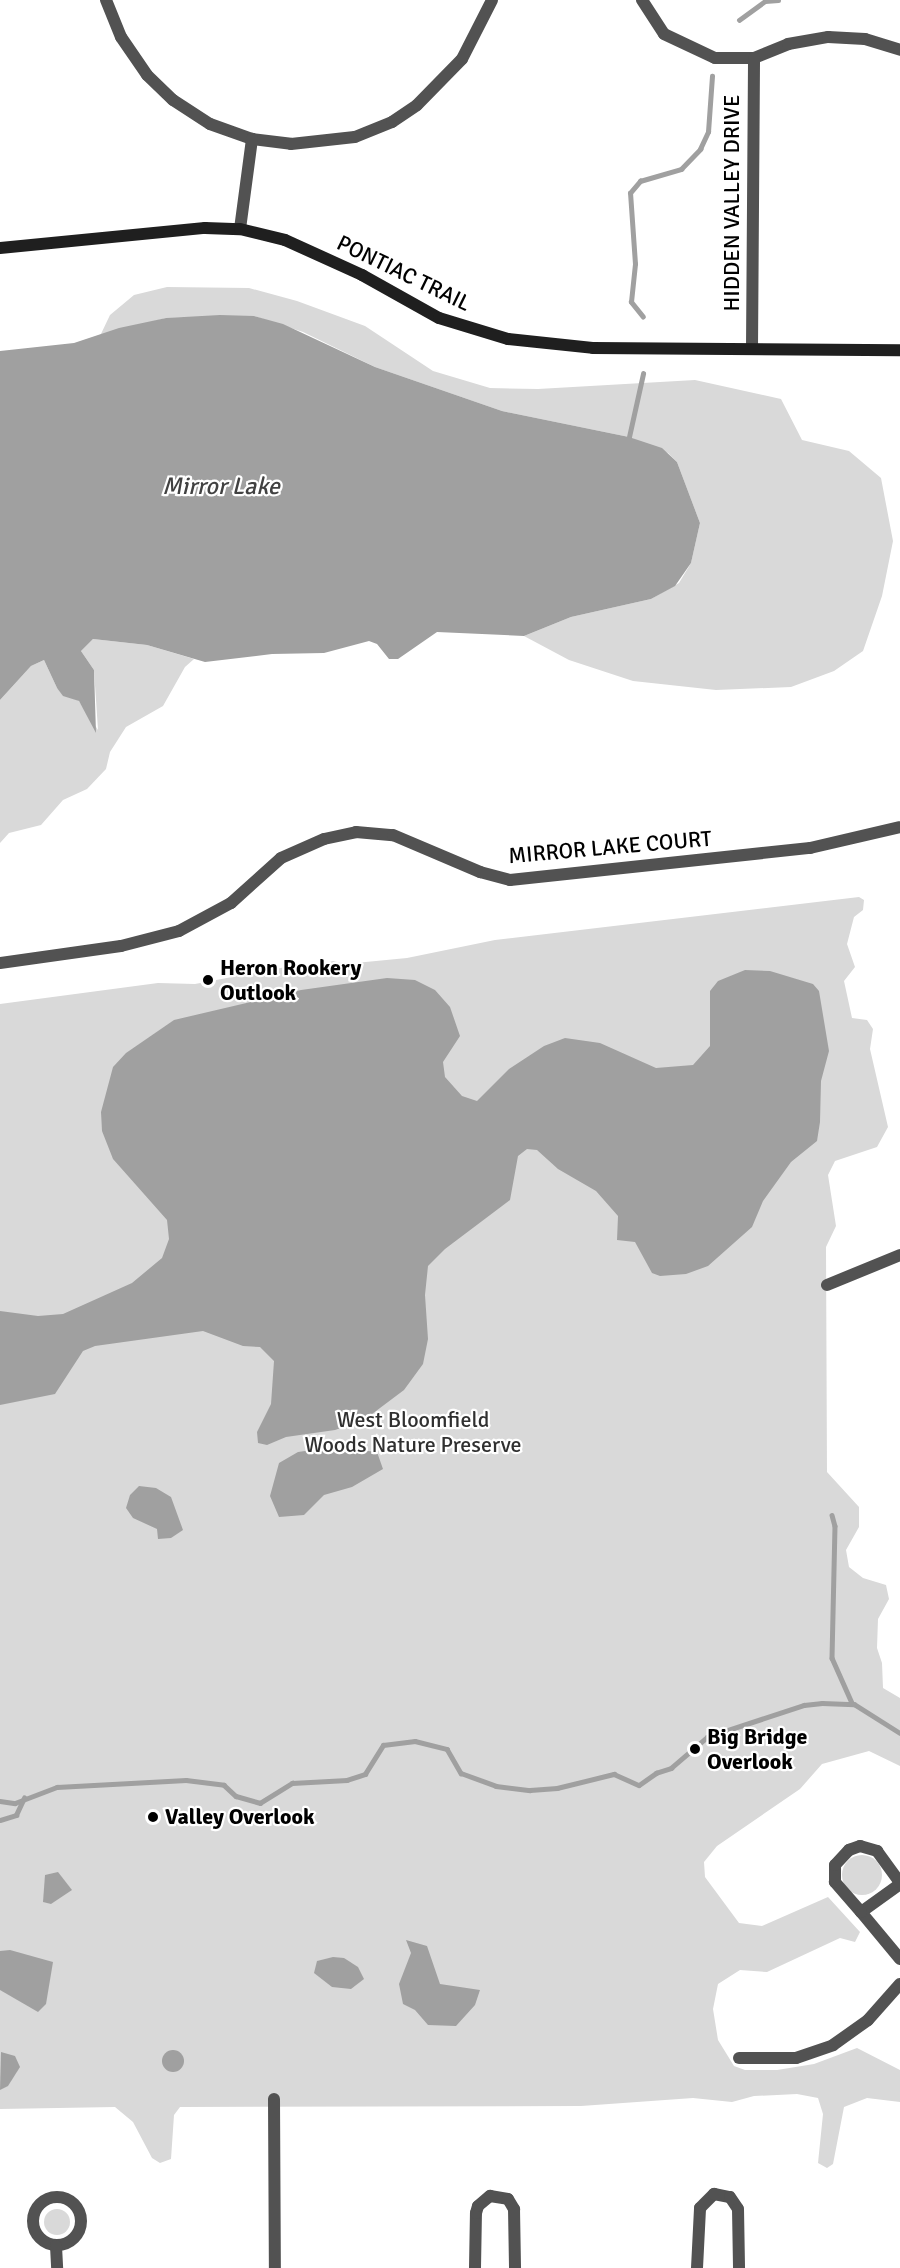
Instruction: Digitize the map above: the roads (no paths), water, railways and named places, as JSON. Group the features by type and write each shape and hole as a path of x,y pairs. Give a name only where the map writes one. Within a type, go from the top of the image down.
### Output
{"main road":[{"name":"PONTIAC TRAIL","path":"0,248 205,228 240,229 285,240 362,275 439,318 508,339 593,348 900,350"}],"street":[{"path":"106,0 126,43 147,75 173,100 210,124 252,139 319,144 355,137 392,122 440,85 462,59 492,0"},
{"path":"642,0 664,34 688,49 715,58 754,58 788,44 828,37 865,39 900,50"},
{"name":"HIDDEN VALLEY DRIVE","path":"752,349 754,58"},
{"path":"240,229 252,139"},
{"name":"MIRROR LAKE COURT","path":"0,963 121,946 179,931 231,903 281,858 324,839 356,832 393,836 480,872 510,879 810,848 900,827"},
{"path":"828,1285 900,1255"},
{"path":"861,1912 900,1883 877,1851 860,1846 849,1850 835,1865 835,1882 900,1959"},
{"path":"739,2058 796,2058 833,2045 868,2020 900,1984"},
{"path":"274,2099 275,2268"},
{"path":"698,2268 700,2208 714,2194 730,2197 738,2209 739,2268"},
{"path":"475,2268 478,2206 490,2196 499,2196 508,2199 514,2209 515,2268"},
{"path":"60,2197 75,2204 81,2227 71,2241 56,2246 40,2238 33,2220 42,2202 60,2197"},
{"path":"56,2246 57,2268"}],"water":[{"name":"Mirror Lake","path":"254,316 283,324 375,367 502,411 629,437 662,448 677,462 700,523 691,563 675,586 651,599 571,617 524,636 437,632 398,659 389,659 377,644 369,641 324,653 272,654 205,662 147,645 93,639 81,651 94,670 96,733 79,701 63,696 57,688 44,660 31,666 0,700 0,351 74,343 119,328 166,318"},
{"path":"745,970 770,971 813,984 819,991 829,1051 821,1081 817,1141 791,1162 763,1201 752,1227 708,1266 686,1274 660,1276 652,1273 635,1242 617,1240 618,1216 596,1191 558,1169 537,1150 527,1149 518,1156 510,1200 445,1249 428,1266 425,1295 428,1339 423,1364 404,1390 364,1420 335,1430 286,1437 267,1445 258,1443 257,1432 271,1404 274,1361 260,1347 243,1346 203,1331 95,1346 83,1351 55,1394 0,1405 0,1311 38,1316 63,1314 132,1283 162,1258 169,1239 167,1220 113,1159 102,1131 101,1112 113,1067 126,1053 174,1020 301,990 387,978 415,980 435,990 450,1007 460,1036 443,1062 445,1077 462,1096 477,1101 509,1069 544,1046 565,1038 600,1043 656,1068 693,1065 710,1046 710,991 718,981"},
{"path":"333,1447 377,1452 383,1469 352,1487 324,1495 304,1515 279,1517 270,1496 279,1463 298,1452"},
{"path":"139,1486 156,1488 171,1497 183,1530 171,1538 158,1539 157,1529 133,1518 126,1508 130,1495"},
{"path":"58,1872 72,1890 51,1904 43,1902 45,1875"},
{"path":"406,1940 427,1946 440,1984 480,1990 475,2005 456,2026 428,2025 415,2010 403,2004 399,1984 411,1953"},
{"path":"10,1950 53,1962 46,2004 38,2012 0,1990 0,1951"},
{"path":"333,1957 344,1958 358,1967 364,1979 351,1989 332,1987 314,1973 317,1961"},
{"path":"169,2050 177,2050 184,2057 184,2065 177,2072 169,2072 162,2065 162,2057"},
{"path":"1,2052 15,2056 20,2067 8,2086 0,2090"}],"waterway":[{"path":"739,20 765,1 778,0"},
{"path":"643,317 631,302 635,264 630,193 640,181 681,169 700,149 708,132 712,76"},
{"path":"629,437 643,374"},
{"path":"832,1515 835,1526 832,1658 852,1703"},
{"path":"0,1801 15,1803 57,1787 186,1780 224,1785 236,1796 260,1803 292,1783 347,1780 365,1774 383,1745 415,1741 447,1749 461,1773 496,1786 530,1790 557,1788 614,1774 639,1785 656,1773 671,1768 707,1737 804,1705 822,1703 854,1704 900,1733"},
{"path":"0,1820 16,1815 24,1798"}],"place":[{"name":"Heron Rookery Outlook","path":"208,980"},
{"name":"Big Bridge Overlook","path":"695,1749"},
{"name":"Valley Overlook","path":"153,1817"}],"park label":[{"name":"West Bloomfield Woods Nature Preserve","path":"413,1432"}]}
